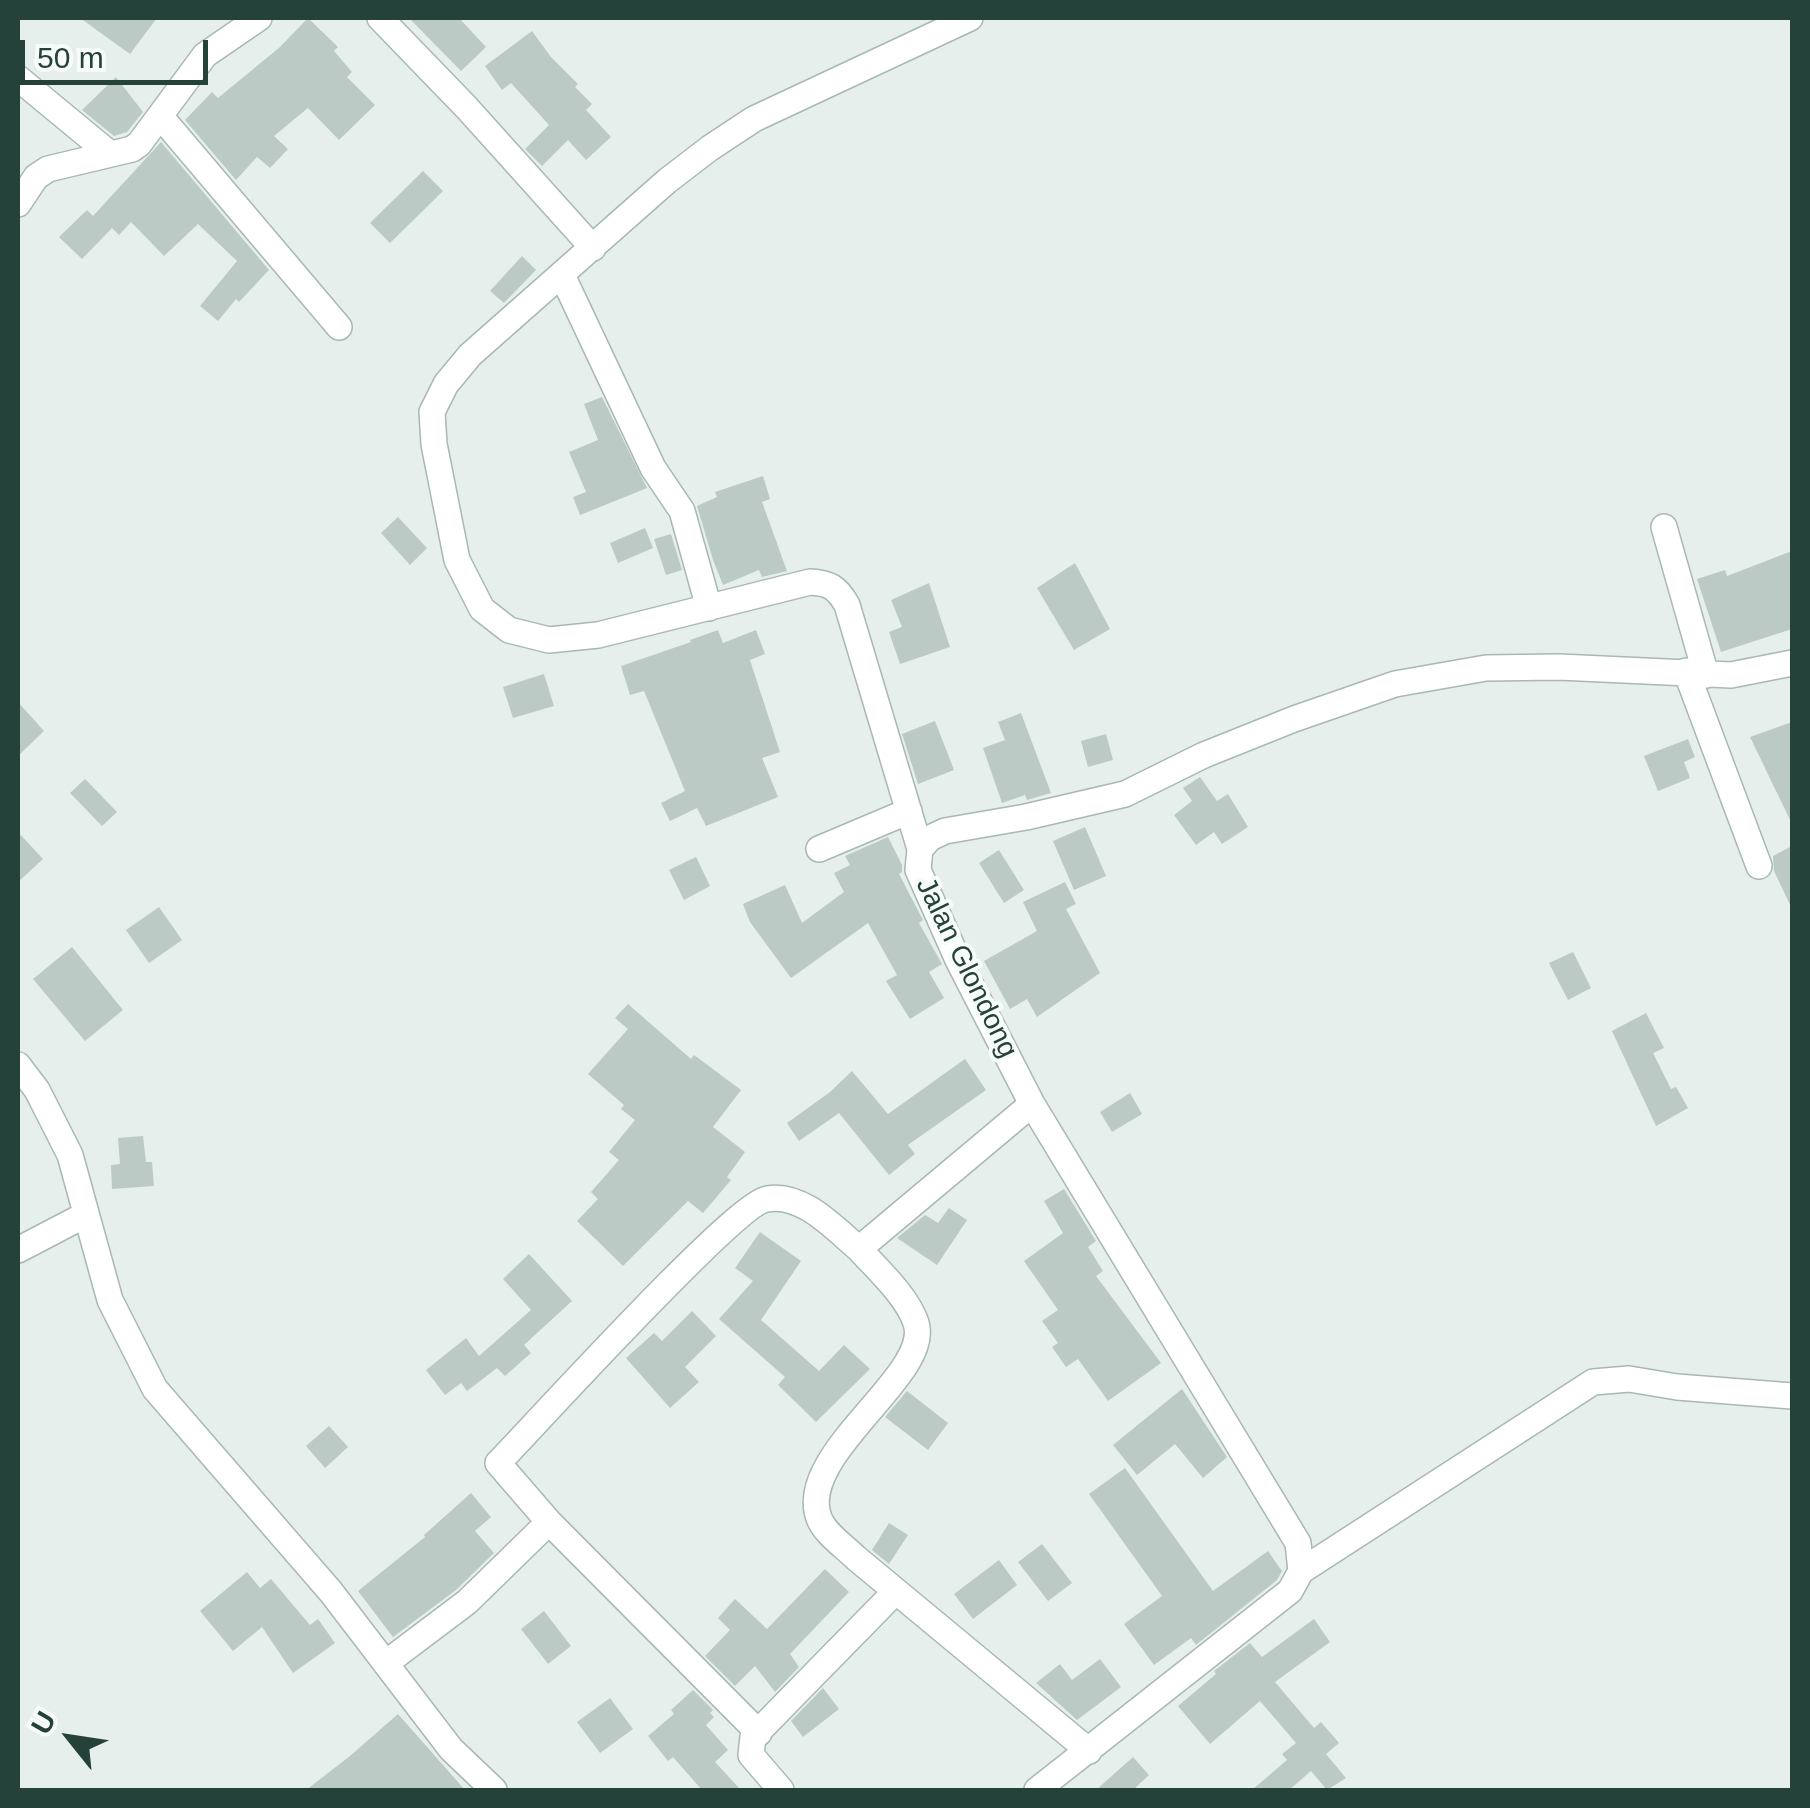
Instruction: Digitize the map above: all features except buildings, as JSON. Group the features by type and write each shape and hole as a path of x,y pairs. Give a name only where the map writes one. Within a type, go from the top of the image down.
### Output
{"street":[{"path":"18,204 36,178 48,169 139,144 205,55 260,18"},
{"path":"380,18 592,248"},
{"path":"920,849 847,605 839,590 827,583 810,582 598,635 549,640 509,630 482,609 457,560 434,444 432,412 446,384 470,356 667,181 754,119 970,18"},
{"path":"18,78 110,154"},
{"path":"161,116 339,327"},
{"path":"562,275 654,468 682,511 709,608"},
{"path":"1664,527 1696,673 1759,866"},
{"name":"Jalan Glondong","path":"1301,1571 1298,1543 1032,1104 958,960 918,870 920,849 930,838 945,831 1125,794 1222,748 1395,684 1486,668 1731,675 1792,662"},
{"path":"819,849 909,811"},
{"path":"18,1065 37,1090 70,1155 110,1300 155,1388 332,1592 452,1750 494,1790"},
{"path":"859,1250 1032,1104"},
{"path":"759,1733 548,1522 498,1464 704,1250 753,1204 768,1198 799,1204 828,1222 886,1278 916,1322 918,1337 895,1378 832,1459 816,1498 820,1519 831,1535 1089,1751"},
{"path":"18,1250 85,1215"},
{"path":"1037,1790 1290,1591 1301,1571 1593,1382 1630,1379 1792,1396"},
{"path":"386,1663 467,1602 548,1522"},
{"path":"781,1790 751,1755 753,1737 896,1591"}]}
